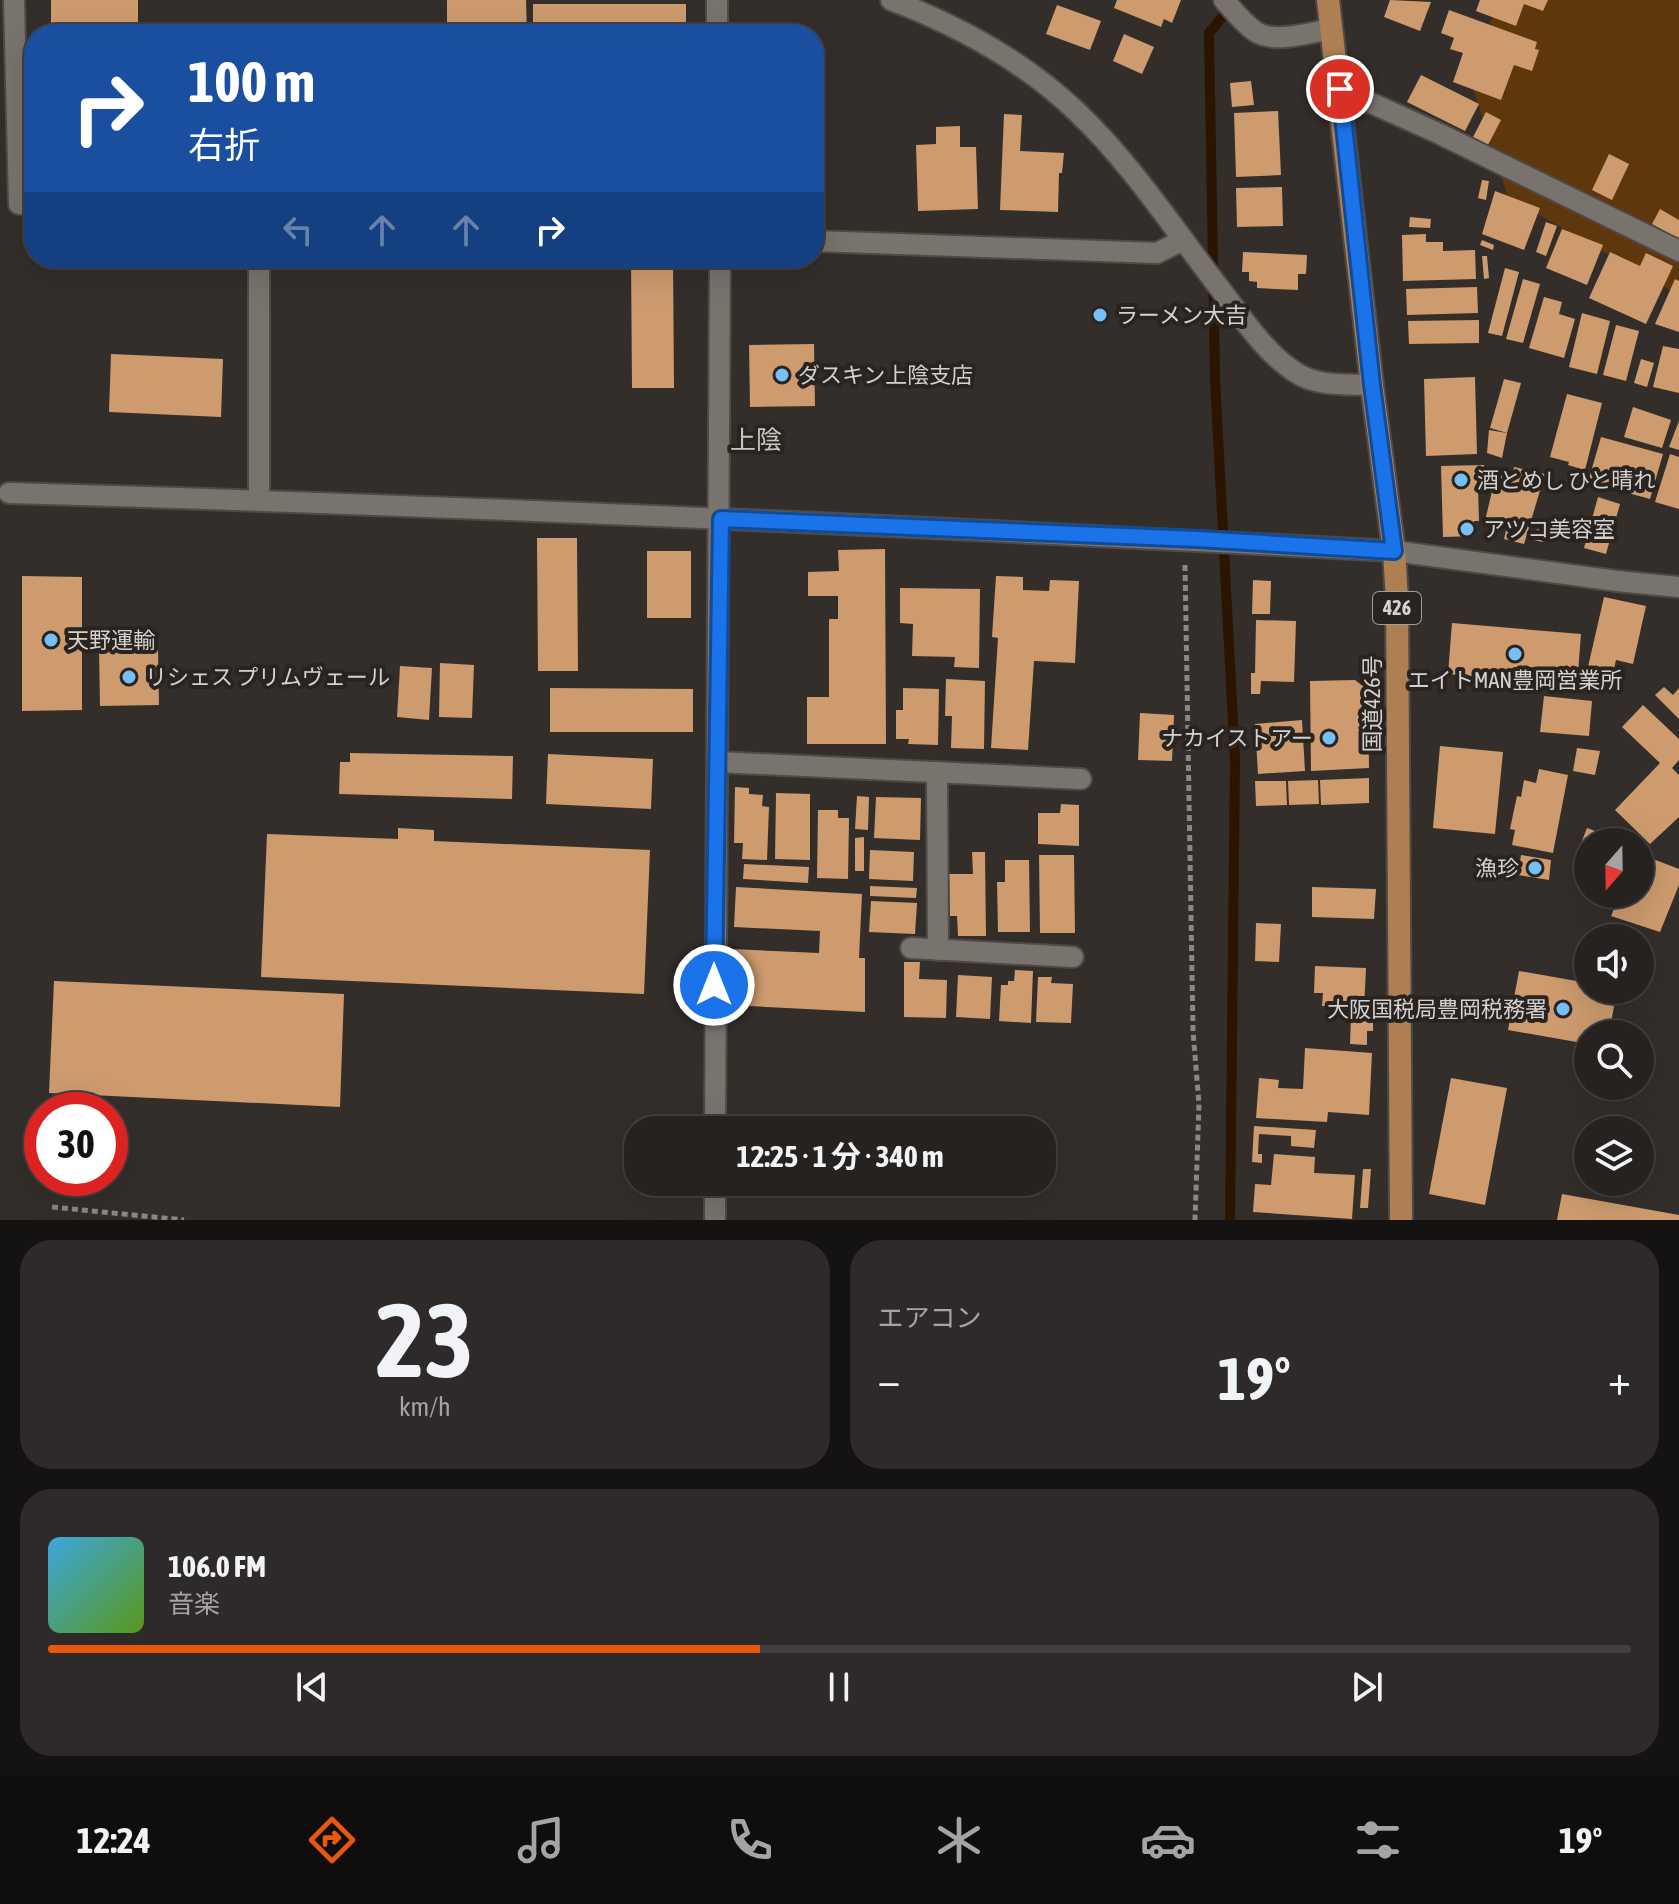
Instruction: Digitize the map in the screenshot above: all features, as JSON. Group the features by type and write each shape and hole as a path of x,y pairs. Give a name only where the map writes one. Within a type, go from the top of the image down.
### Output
{"highway":[{"name":"国道426号","path":"1328,0 1394,551 1401,1220"}],"street":[{"path":"14,0 19,204 24,204"},
{"path":"717,0 717,24"},
{"path":"891,0 955,26 1005,56 1077,111 1106,142 1267,347 1296,373 1324,383 1372,385"},
{"path":"1224,0 1245,22 1265,36 1332,29"},
{"path":"1340,89 1440,134 1679,251"},
{"path":"824,241 1157,253 1186,244"},
{"path":"259,268 259,500"},
{"path":"715,1116 714,956 721,519 720,268"},
{"path":"5,492 1191,539 1394,551 1679,587"},
{"path":"718,762 1081,779"},
{"path":"937,772 938,950"},
{"path":"911,948 1073,957"},
{"path":"715,1196 715,1220"}],"path":[{"path":"1191,539 1193,1031 1199,1104 1195,1220"},
{"path":"52,1207 184,1220"}],"shaded area":[{"path":"1497,0 1679,0 1679,295 1508,197 1473,88"}],"building":[{"path":"51,0 138,0 138,24 51,24"},
{"path":"447,0 526,0 527,24 447,24"},
{"path":"1117,0 1181,0 1172,23 1164,19 1161,27 1114,8"},
{"path":"1390,0 1431,2 1420,31 1384,17"},
{"path":"1480,0 1548,0 1543,11 1524,4 1516,26 1476,11"},
{"path":"533,4 686,4 686,24 533,24"},
{"path":"1057,5 1101,21 1090,50 1046,34"},
{"path":"1449,10 1537,42 1535,49 1539,50 1532,71 1514,65 1501,100 1453,82 1463,53 1450,49 1454,38 1441,33"},
{"path":"1124,34 1154,47 1142,74 1113,61"},
{"path":"1421,75 1479,104 1465,131 1407,102"},
{"path":"1251,81 1254,105 1232,107 1230,83"},
{"path":"1278,111 1281,175 1236,177 1234,113"},
{"path":"1486,112 1501,120 1488,145 1473,137"},
{"path":"1004,114 1022,115 1020,151 1064,153 1062,173 1059,173 1058,212 1000,210"},
{"path":"960,126 960,147 976,147 978,209 918,211 916,145 936,144 936,127"},
{"path":"1609,154 1629,164 1612,200 1592,190"},
{"path":"1482,180 1489,181 1486,200 1478,198"},
{"path":"1282,187 1283,226 1237,227 1236,188"},
{"path":"1495,191 1540,208 1524,250 1482,234"},
{"path":"1660,209 1679,220 1679,239 1652,224"},
{"path":"1410,217 1431,219 1430,228 1409,227"},
{"path":"1546,222 1557,226 1546,256 1536,252"},
{"path":"1562,229 1603,245 1587,285 1546,268"},
{"path":"1426,234 1426,242 1443,242 1443,251 1475,250 1476,279 1403,281 1402,235"},
{"path":"1482,240 1494,245 1493,250 1480,245"},
{"path":"1243,252 1307,255 1306,274 1298,274 1298,290 1257,288 1257,282 1249,281 1249,272 1242,272"},
{"path":"1610,252 1640,266 1646,253 1673,266 1646,324 1589,298"},
{"path":"1482,256 1487,256 1489,278 1484,279"},
{"path":"631,268 673,268 674,388 632,388"},
{"path":"1505,268 1519,272 1502,336 1488,333"},
{"path":"1523,279 1540,284 1523,343 1506,339"},
{"path":"1675,279 1679,281 1679,332 1655,324"},
{"path":"1477,287 1478,313 1407,315 1406,289"},
{"path":"1544,297 1562,302 1559,314 1575,319 1564,358 1529,348"},
{"path":"1582,313 1610,321 1597,374 1569,367"},
{"path":"1479,320 1479,343 1409,344 1408,321"},
{"path":"1616,325 1639,331 1626,381 1603,375"},
{"name":"ダスキン上陰支店","path":"814,344 815,406 750,407 749,345"},
{"path":"1663,346 1679,349 1679,393 1653,387"},
{"path":"111,354 223,359 221,417 109,412"},
{"path":"1641,359 1654,363 1647,387 1634,383"},
{"path":"1475,377 1477,454 1426,456 1424,379"},
{"path":"1504,379 1521,383 1507,433 1490,428"},
{"path":"1567,394 1602,403 1585,470 1550,457"},
{"path":"1633,407 1671,420 1662,448 1624,437"},
{"path":"1679,421 1679,450 1669,447"},
{"path":"1489,430 1507,433 1502,458 1487,453"},
{"path":"1601,437 1663,454 1650,499 1588,482"},
{"path":"1670,454 1679,457 1679,509 1655,502"},
{"path":"1484,465 1485,488 1478,488 1479,521 1474,521 1474,536 1443,537 1441,466"},
{"path":"1514,467 1545,474 1524,544 1504,539 1507,526 1485,521 1496,474 1512,477"},
{"path":"1598,497 1620,504 1606,554 1584,548"},
{"path":"1537,529 1546,532 1543,542 1534,540"},
{"path":"537,538 577,538 578,671 538,671"},
{"path":"885,549 886,744 807,744 807,697 829,697 829,619 838,619 838,596 808,596 808,572 839,571 838,550"},
{"path":"647,551 691,551 691,618 647,618"},
{"path":"22,576 82,577 82,710 22,711"},
{"path":"996,576 1023,577 1023,590 1049,591 1050,580 1079,581 1075,663 1034,661 1028,750 991,748 998,638 992,637"},
{"path":"1253,580 1271,581 1270,614 1252,614"},
{"path":"900,588 980,589 979,668 954,667 955,657 912,656 913,624 900,623"},
{"path":"1604,597 1646,606 1633,664 1616,660 1610,686 1585,680"},
{"path":"1256,620 1296,621 1294,682 1261,681 1260,694 1251,694 1251,673 1255,673"},
{"name":"エイトMAN豊岡営業所","path":"1452,623 1581,634 1577,686 1448,674"},
{"name":"リシェス プリムヴェール","path":"99,649 158,649 159,705 100,706"},
{"path":"440,663 474,665 472,718 439,717"},
{"path":"400,666 432,668 429,720 397,717"},
{"path":"946,679 985,681 984,749 951,748 952,716 945,716"},
{"path":"1355,680 1368,690 1369,768 1311,771 1310,681"},
{"path":"1664,687 1673,695 1679,688 1679,719 1655,695"},
{"path":"550,688 693,689 693,732 550,732"},
{"path":"903,688 939,689 938,745 908,744 909,739 896,739 896,710 903,710"},
{"path":"1544,696 1592,701 1589,736 1540,732"},
{"path":"1643,705 1679,739 1679,760 1672,768 1679,775 1679,817 1654,840 1654,828 1634,828 1615,810 1660,763 1622,727"},
{"path":"1140,713 1174,715 1172,761 1138,760"},
{"path":"1302,720 1305,771 1258,774 1255,724"},
{"path":"1440,746 1503,752 1495,834 1433,828"},
{"path":"1577,748 1600,751 1595,775 1573,771"},
{"path":"350,753 513,756 512,799 339,794 340,762 350,762"},
{"path":"548,754 653,759 651,809 546,804"},
{"path":"1539,769 1568,775 1553,853 1512,845 1515,830 1510,829 1517,796 1521,797 1524,780 1536,783"},
{"path":"1369,778 1369,803 1321,805 1320,780"},
{"path":"1318,780 1319,804 1289,805 1288,781"},
{"path":"1255,781 1286,781 1287,805 1256,806"},
{"path":"735,787 749,788 749,794 763,795 762,806 769,807 767,860 742,859 743,843 734,843"},
{"path":"776,793 810,794 810,860 775,859"},
{"path":"857,796 869,797 868,830 855,829"},
{"path":"876,797 921,798 920,840 874,838"},
{"path":"1061,804 1079,805 1079,846 1038,844 1038,813 1060,813"},
{"path":"818,810 838,810 838,818 849,818 848,879 817,878"},
{"path":"398,828 434,830 434,841 650,850 644,994 261,977 267,834 398,839"},
{"path":"864,837 864,871 855,871 855,838"},
{"path":"870,850 914,852 913,881 869,879"},
{"path":"972,852 985,852 986,936 958,936 957,916 950,916 949,874 973,874"},
{"path":"1039,855 1074,855 1075,933 1040,933"},
{"path":"1521,855 1551,860 1549,880 1518,875"},
{"path":"1654,859 1679,869 1679,885 1660,932 1654,930 1654,924 1636,924 1611,916 1614,908 1654,908"},
{"path":"1005,860 1029,860 1030,932 998,932 997,882 1005,882"},
{"path":"744,864 809,867 808,883 743,879"},
{"path":"870,886 917,888 916,898 870,896"},
{"path":"736,887 862,894 859,958 865,958 865,1012 729,1005 732,949 819,953 820,931 734,927"},
{"path":"1312,887 1376,889 1374,919 1312,917"},
{"path":"871,901 917,903 915,934 869,932"},
{"path":"1256,923 1281,924 1279,962 1255,961"},
{"path":"904,962 920,962 919,979 947,980 946,1018 904,1017"},
{"path":"1315,966 1366,968 1364,1009 1322,1006 1323,993 1314,993"},
{"path":"1015,970 1033,971 1031,1023 999,1021 1001,985 1014,981"},
{"path":"1519,971 1574,981 1574,1004 1614,1004 1612,1020 1574,1020 1574,1042 1508,1030"},
{"path":"958,975 992,977 990,1019 956,1017"},
{"path":"1038,977 1052,977 1051,983 1073,984 1071,1023 1036,1022"},
{"path":"54,981 344,994 340,1107 128,1097 128,1092 49,1092"},
{"path":"1351,1016 1373,1016 1373,1031 1367,1031 1367,1045 1350,1044"},
{"path":"1305,1048 1372,1053 1369,1115 1328,1112 1327,1122 1256,1118 1259,1078 1279,1080 1278,1088 1303,1089"},
{"path":"1451,1078 1507,1088 1485,1205 1429,1194"},
{"path":"1254,1126 1316,1130 1314,1148 1291,1146 1291,1136 1259,1134 1258,1154 1262,1154 1262,1163 1252,1162"},
{"path":"1274,1154 1315,1157 1314,1173 1355,1175 1352,1219 1253,1212 1255,1184 1271,1185"},
{"path":"1363,1169 1371,1169 1368,1208 1360,1208"},
{"path":"1562,1194 1679,1215 1679,1220 1557,1220"}],"waterway":[{"path":"1230,1220 1235,760 1215,379 1209,33 1232,5"}],"place":[{"name":"ラーメン大吉","path":"1100,315"},
{"name":"ダスキン上陰支店","path":"782,375"},
{"name":"酒とめし ひと晴れ","path":"1461,480"},
{"name":"アツコ美容室","path":"1467,529"},
{"name":"天野運輸","path":"51,640"},
{"name":"エイトMAN豊岡営業所","path":"1515,654"},
{"name":"リシェス プリムヴェール","path":"129,677"},
{"name":"ナカイストアー","path":"1329,738"},
{"name":"漁珍","path":"1535,868"},
{"name":"大阪国税局豊岡税務署","path":"1563,1009"}],"district":[{"name":"上陰","path":"756,440"}],"route":[{"path":"714,985 721,519 1197,539 1394,551 1372,385 1340,89"}]}
